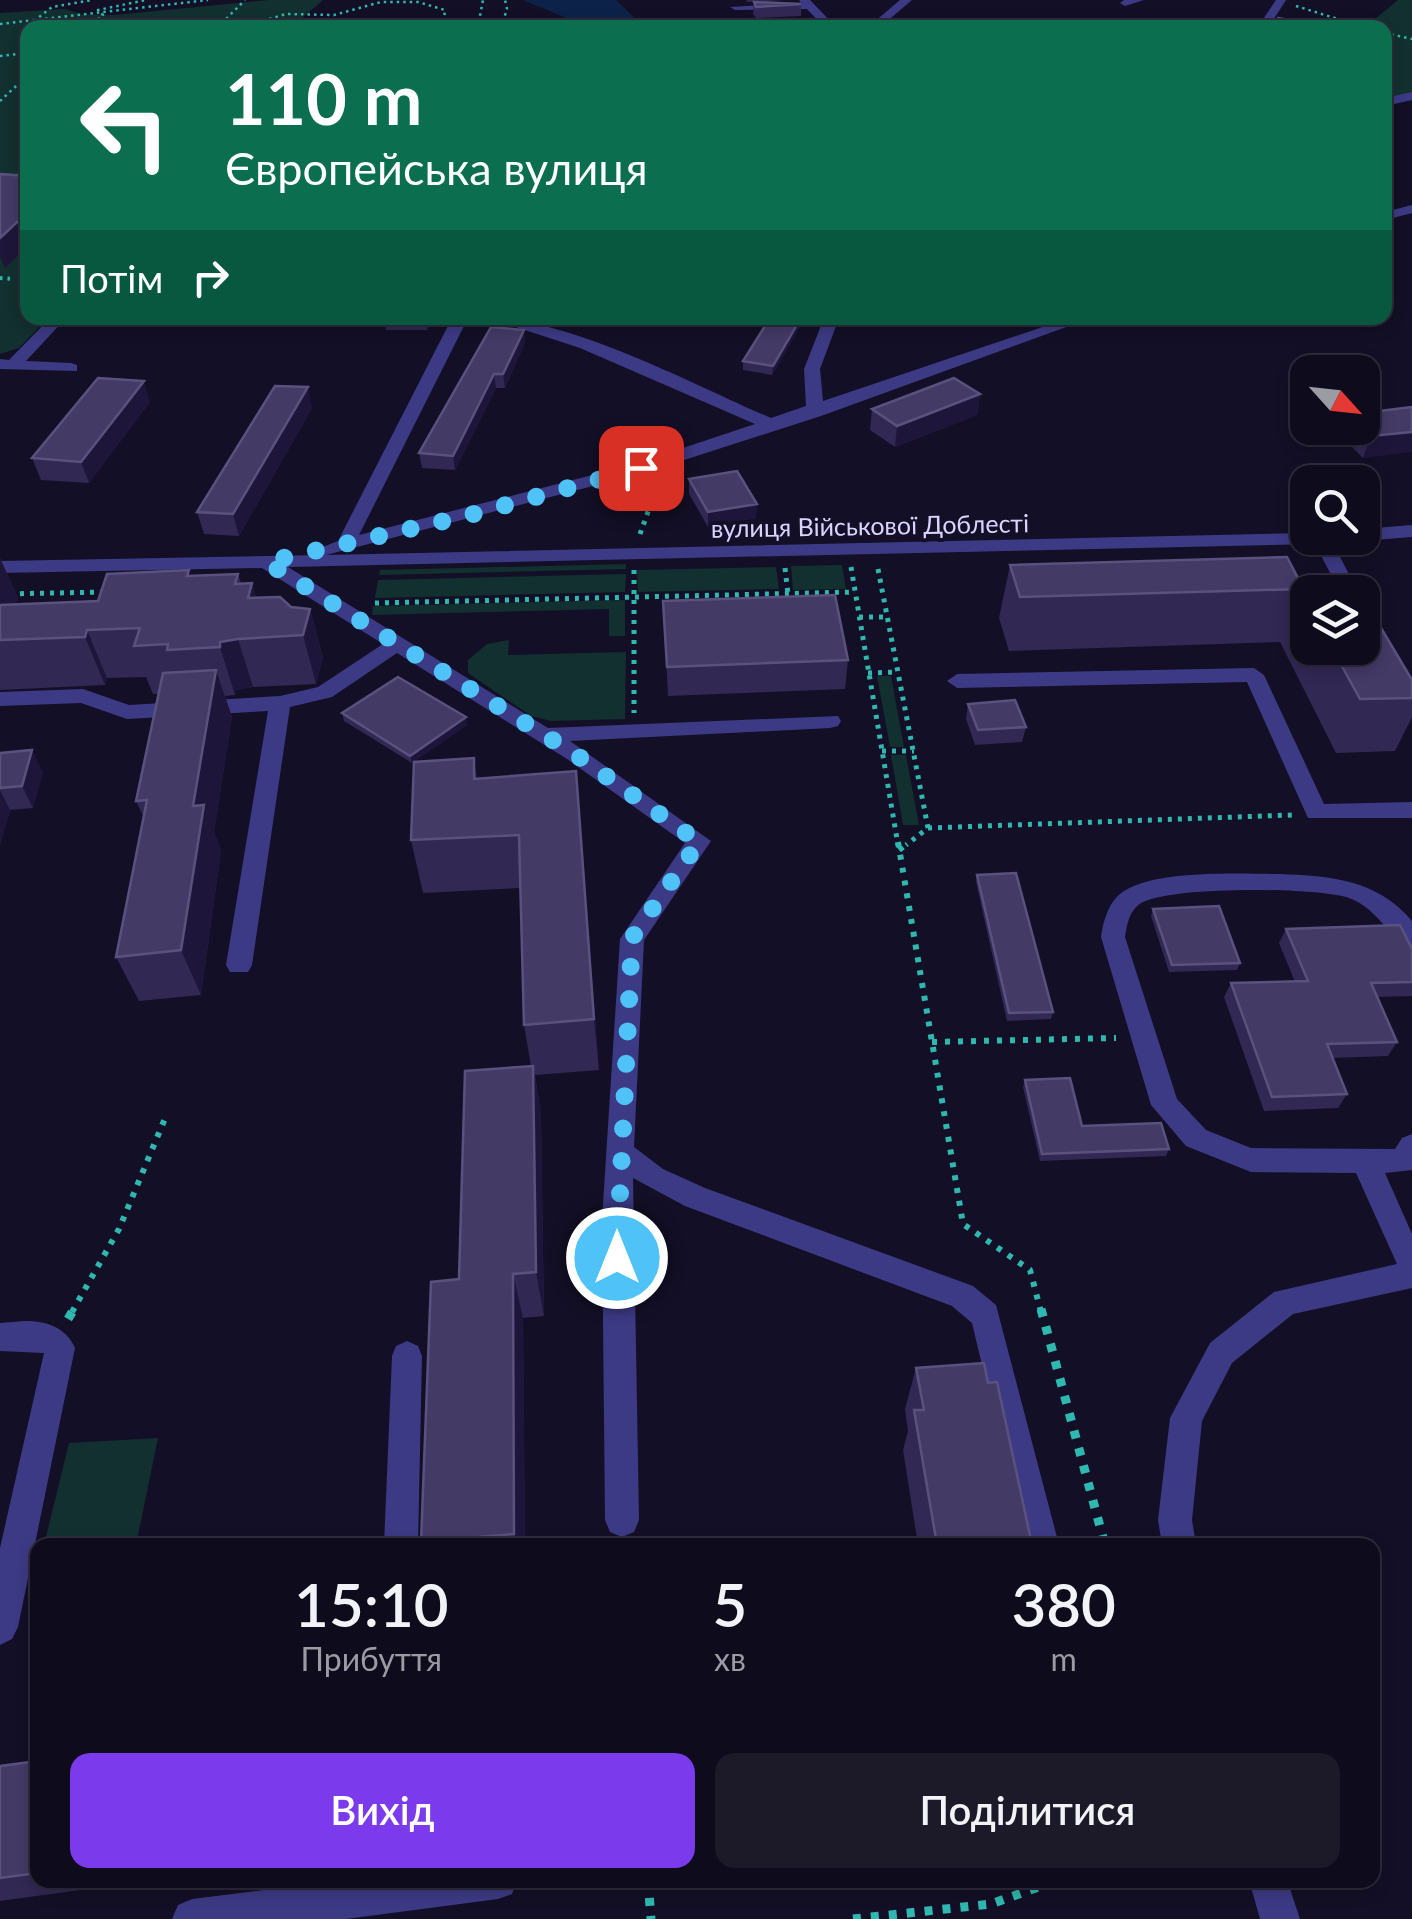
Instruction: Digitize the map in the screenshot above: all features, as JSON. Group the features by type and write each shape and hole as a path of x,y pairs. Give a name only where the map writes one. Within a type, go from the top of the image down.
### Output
{"street":[{"path":"882,20 907,0"},
{"path":"1125,4 1139,0"},
{"path":"735,7 806,3"},
{"path":"7,364 50,325"},
{"path":"344,546 456,325"},
{"path":"518,325 586,346 773,425"},
{"path":"814,412 812,368 828,325"},
{"path":"266,562 542,496 814,412 1063,325"},
{"path":"7,364 71,368"},
{"path":"1380,534 1412,531"},
{"name":"вулиця Військової Доблесті","path":"0,566 1290,539"},
{"path":"266,562 541,735 699,842 632,938 616,1220 622,1520"},
{"path":"0,699 83,696 127,712 280,703 325,692 398,644"},
{"path":"957,682 1254,675 1316,812 1412,810"},
{"path":"239,965 280,703"},
{"path":"541,735 830,721"},
{"path":"1412,942 1405,928 1386,909 1344,887 1294,883 1156,888 1131,898 1115,918 1112,936 1165,1105 1180,1125 1216,1150 1251,1160 1402,1161 1412,1146"},
{"path":"620,1152 653,1178 695,1198 962,1296 985,1315 1040,1538"},
{"path":"1366,1161 1412,1263"},
{"path":"1178,1538 1174,1520 1186,1418 1221,1353 1284,1302 1412,1274"},
{"path":"0,1337 37,1335 60,1348 0,1627"},
{"path":"401,1538 407,1356"},
{"path":"192,1919 403,1888"},
{"path":"1270,1888 1280,1919"}],"path":[{"path":"35,20 52,6 92,0"},
{"path":"110,6 121,0"},
{"path":"103,14 98,10 146,0"},
{"path":"50,20 208,0"},
{"path":"224,20 245,0"},
{"path":"1279,0 1342,20"},
{"path":"271,20 296,14 334,15 382,2 418,2 445,10 444,20"},
{"path":"97,20 103,14"},
{"path":"292,20 296,14"},
{"path":"0,101 20,82"},
{"path":"0,278 14,279"},
{"path":"848,551 963,1224 1030,1270 1102,1538"},
{"path":"876,560 928,828"},
{"path":"784,562 788,594"},
{"path":"0,594 114,592"},
{"path":"364,603 855,592"},
{"path":"859,617 888,616"},
{"path":"868,673 898,672"},
{"path":"882,752 914,751"},
{"path":"899,850 928,828 1316,812"},
{"path":"932,1042 1144,1037"},
{"path":"55,1342 119,1229 166,1116"},
{"path":"649,1888 651,1919"},
{"path":"853,1919 991,1904 1036,1888"}],"green space":[{"path":"269,0 323,0 300,20 20,20 20,325 41,325 19,348 0,354 0,13 65,9 81,14 114,15"},
{"path":"1398,0 1412,0 1412,95 1392,100 1392,20 1374,20"},
{"path":"626,564 626,569 379,575 380,570"},
{"path":"842,565 846,589 793,590 791,566"},
{"path":"776,567 779,589 638,592 637,570"},
{"path":"626,574 625,592 375,598 378,580"},
{"path":"625,600 625,636 609,636 609,609 372,615 373,606"},
{"path":"509,640 508,655 626,652 625,719 551,721 531,716 468,673 468,660 487,644"},
{"path":"877,676 891,676 904,747 890,747"},
{"path":"891,755 906,755 919,825 903,825"},
{"path":"158,1438 137,1538 46,1538 69,1443"}],"water":[{"path":"523,0 616,0 637,20 571,20"}],"building":[{"path":"754,2 801,4 756,7"},
{"path":"0,174 20,175 20,219 0,238"},
{"path":"766,325 797,325 773,366 743,361"},
{"path":"491,327 524,330 503,374 494,374 453,456 419,453"},
{"path":"98,378 144,381 81,462 32,458"},
{"path":"954,378 980,394 897,426 872,409"},
{"path":"275,386 308,387 233,514 197,512"},
{"path":"1412,407 1412,432 1380,435 1380,411"},
{"path":"737,471 757,504 708,512 689,479"},
{"path":"1287,557 1296,575 1290,575 1290,589 1020,597 1010,565"},
{"path":"189,570 187,576 238,574 235,584 252,583 248,598 280,597 291,607 310,609 303,635 238,639 220,642 220,647 167,650 168,644 134,646 140,628 87,630 85,637 0,640 0,605 98,601 107,574"},
{"path":"835,595 848,660 667,667 663,601"},
{"path":"1380,626 1412,680 1412,698 1360,699 1341,665 1380,665"},
{"path":"216,670 193,806 204,805 181,950 116,957 147,800 136,801 163,673"},
{"path":"398,677 466,717 410,756 342,713"},
{"path":"1015,700 1026,727 978,730 968,704"},
{"path":"32,750 22,786 0,788 0,753"},
{"path":"474,758 474,779 576,771 594,1019 524,1025 519,835 411,840 414,762"},
{"path":"1016,873 1053,1012 1009,1013 977,875"},
{"path":"1219,906 1240,963 1172,965 1153,909"},
{"path":"1400,925 1412,949 1412,982 1371,983 1397,1042 1327,1044 1347,1094 1272,1097 1231,983 1308,981 1286,929"},
{"path":"533,1066 536,1272 513,1274 514,1534 421,1538 431,1282 459,1279 465,1071"},
{"path":"1070,1078 1082,1126 1161,1123 1169,1149 1042,1154 1025,1080"},
{"path":"984,1363 988,1383 997,1382 1030,1538 936,1538 914,1410 924,1410 916,1368"},
{"path":"30,1762 30,1874 0,1878 0,1766"}],"route":[{"path":"617,1258 632,938 699,842 575,754 501,712 266,562 466,516 641,468"}]}
